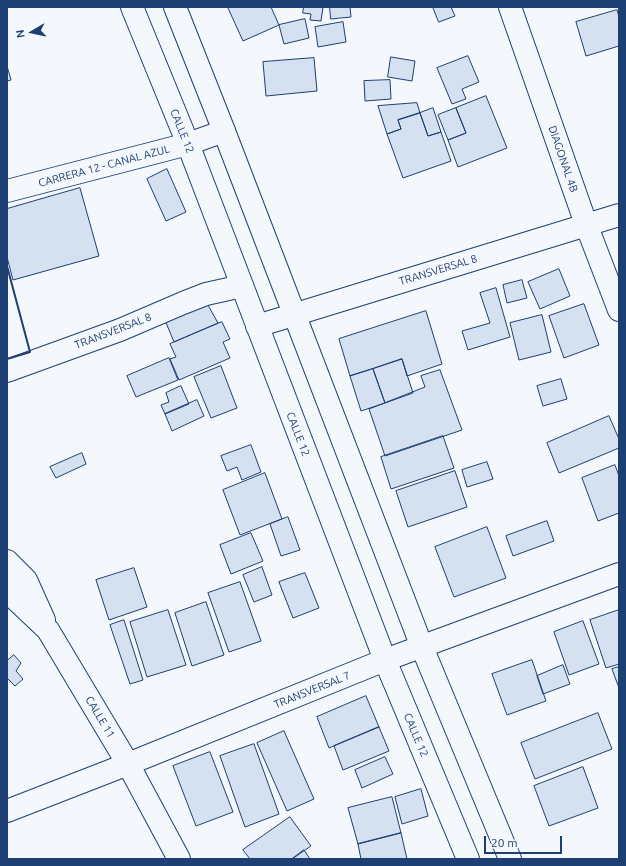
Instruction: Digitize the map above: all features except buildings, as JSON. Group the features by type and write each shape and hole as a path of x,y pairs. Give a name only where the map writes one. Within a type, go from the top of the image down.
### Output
{"street":[{"name":"CALLE 12","path":"132,7 188,144 385,660 468,859"},
{"path":"175,7 422,647 510,859"},
{"name":"DIAGONAL 4B","path":"510,7 586,224 619,310"},
{"name":"CARRERA 12 - CANAL AZUL","path":"7,191 188,144 224,131"},
{"name":"TRANSVERSAL 8","path":"257,326 619,215"},
{"name":"TRANSVERSAL 8","path":"7,371 120,330 206,294 242,286"},
{"path":"7,561 26,580 48,630"},
{"name":"TRANSVERSAL 7","path":"7,810 128,764 385,660 619,574"},
{"name":"CALLE 11","path":"7,584 10,594 48,630 128,764 179,859"}],"wall":[{"path":"7,266 30,352 7,359"}]}
